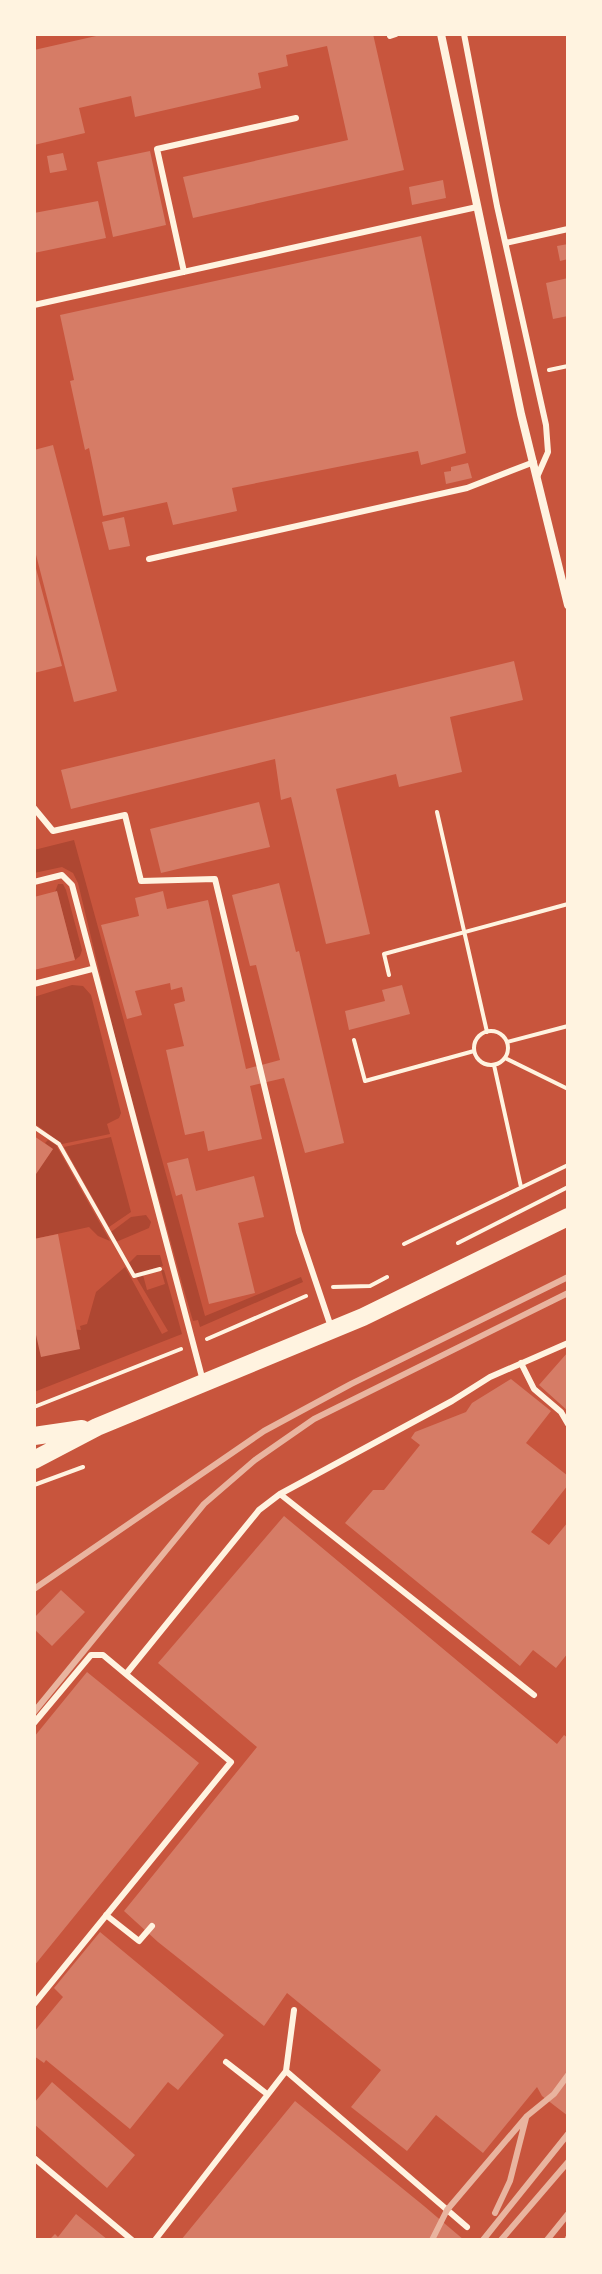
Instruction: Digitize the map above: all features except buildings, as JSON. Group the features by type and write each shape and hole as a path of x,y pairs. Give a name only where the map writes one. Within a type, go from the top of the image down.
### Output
{"main road":[{"path":"34,1460 97,1427 332,1330 568,1217"},
{"path":"34,1436 97,1427"}],"street":[{"path":"441,34 537,477 568,605"}],"lane":[{"path":"464,34 546,425 548,452 537,477"},
{"path":"184,272 157,149 296,118"},
{"path":"34,305 477,207"},
{"path":"506,243 568,229"},
{"path":"149,559 467,488 534,462"},
{"path":"34,808 53,831 125,815 141,881 215,879 299,1232 332,1330"},
{"path":"34,882 62,875 72,885 204,1384"},
{"path":"34,984 92,969"},
{"path":"126,1674 259,1510 280,1494 452,1401 490,1377 568,1343"},
{"path":"521,1363 534,1389 561,1412 568,1424"},
{"path":"280,1494 534,1695"},
{"path":"34,1723 91,1655 103,1655 231,1762 34,2004"},
{"path":"106,1915 139,1941 152,1926"},
{"path":"166,2240 158,2237 286,2071 294,2010"},
{"path":"226,2062 267,2094"},
{"path":"286,2071 467,2227"},
{"path":"34,2158 132,2240"}],"path":[{"path":"535,373 568,366"},
{"path":"437,812 487,1032"},
{"path":"389,975 384,954 568,904"},
{"path":"507,1042 568,1026"},
{"path":"487,1032 496,1032 507,1042 509,1050 505,1058 494,1065 483,1063 474,1051 480,1035 487,1032"},
{"path":"354,1040 365,1081 474,1051"},
{"path":"505,1058 568,1089"},
{"path":"494,1065 521,1188"},
{"path":"34,1127 59,1144 134,1276 172,1266"},
{"path":"404,1244 568,1165"},
{"path":"458,1243 568,1187"},
{"path":"34,1407 317,1291 332,1287 370,1286 387,1277"},
{"path":"34,1485 83,1467"}],"shaded area":[{"path":"74,840 205,1316 301,1277 303,1282 200,1327 198,1320 193,1321 183,1287 116,1041 78,883 73,873 62,867 34,873 34,850"},
{"path":"58,884 63,884 66,890 82,950 75,960 55,892"},
{"path":"72,985 83,986 91,995 121,1113 119,1118 107,1124 110,1134 62,1144 34,1123 34,997"},
{"path":"111,1137 131,1212 109,1227 64,1147"},
{"path":"48,1140 56,1145 110,1241 98,1236 89,1227 34,1239 34,1176 53,1149 45,1143"},
{"path":"146,1215 151,1222 149,1228 116,1242 111,1232 131,1217"},
{"path":"137,1255 160,1255 163,1266 135,1274 129,1263"},
{"path":"125,1267 162,1334 168,1331 136,1277 143,1275 147,1290 165,1284 161,1270 164,1270 182,1334 34,1392 34,1326 81,1330 80,1326 87,1324 96,1292"}],"railway":[{"path":"34,1589 264,1431 351,1384 568,1277"},
{"path":"34,1712 204,1504 255,1460 314,1419 568,1293"},
{"path":"432,2240 447,2210 527,2116 554,2094 568,2075"},
{"path":"495,2213 510,2181 526,2118"},
{"path":"483,2240 568,2134"},
{"path":"501,2240 568,2162"},
{"path":"547,2240 568,2214"}]}
